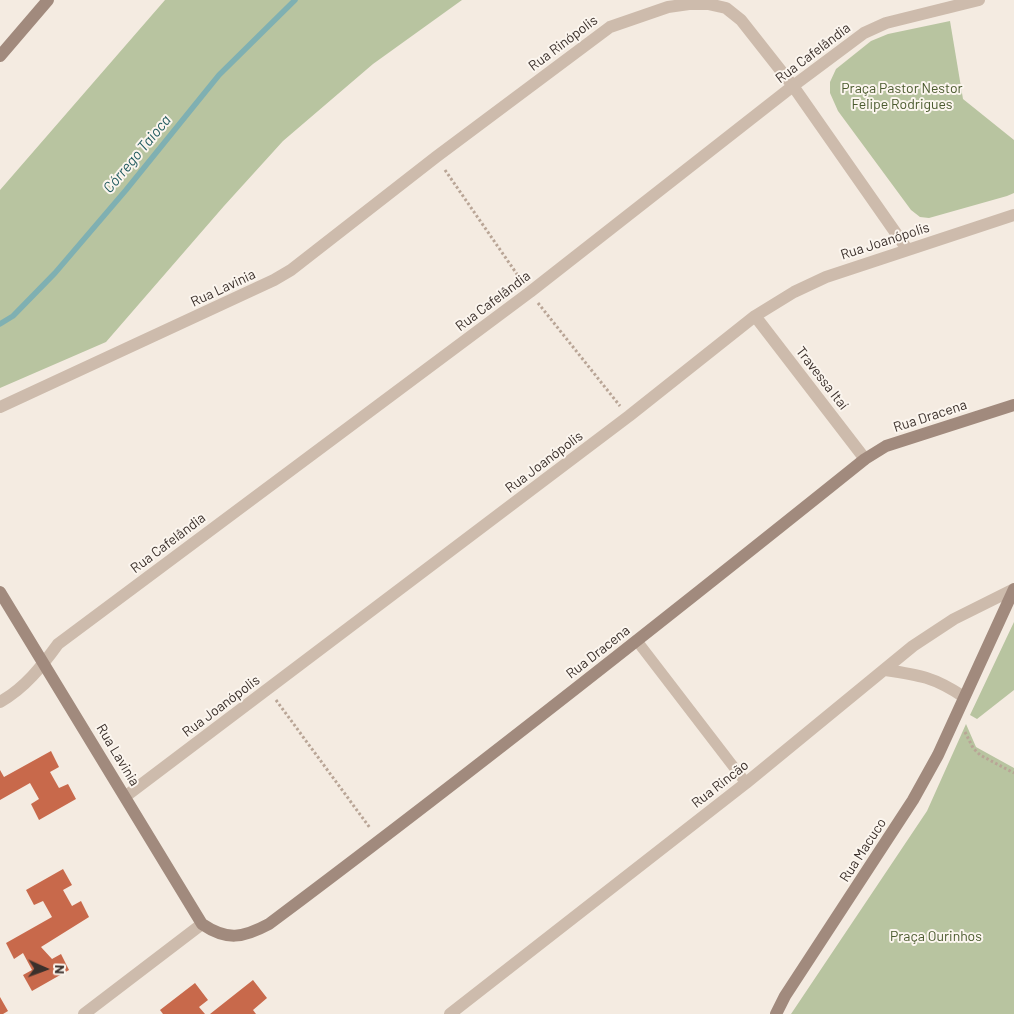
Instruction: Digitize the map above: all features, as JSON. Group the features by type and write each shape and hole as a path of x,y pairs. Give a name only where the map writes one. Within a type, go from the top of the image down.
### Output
{"street":[{"path":"0,56 48,0"},
{"name":"Rua Cafelândia","path":"0,702 16,693 44,663 58,644 530,292 792,86 864,33 874,28 979,0"},
{"name":"Rua Rinópolis","path":"436,157 610,27 668,7 708,4 726,8 741,20 792,86 908,249"},
{"name":"Rua Lavinia","path":"0,407 274,280 290,270 436,157"},
{"name":"Rua Joanópolis","path":"126,796 621,422 755,316 794,292 826,277 1014,216"},
{"name":"Travessa Itaí","path":"755,316 865,459"},
{"name":"Rua Dracena","path":"207,927 224,935 238,936 252,933 269,924 637,641 865,459 886,446 1014,405"},
{"name":"Rua Rincão","path":"450,1014 746,783 913,646 954,619 1014,589"},
{"name":"Rua Macuco","path":"776,1014 785,996 913,800 938,755 1014,589"},
{"name":"Rua Lavinia","path":"0,592 207,927"},
{"path":"885,670 921,675 934,679 964,697"},
{"path":"84,1014 207,927"}],"lane":[{"path":"637,641 746,783"}],"path":[{"path":"268,690 379,841"},
{"path":"952,722 966,732 973,748 980,754 1014,773"}],"green space":[{"path":"165,0 462,0 373,64 283,141 106,342 0,388 0,190"},
{"name":"Praça Pastor Nestor Felipe Rodrigues","path":"950,21 963,99 1014,140 1014,193 929,218 920,217 911,210 838,111 830,93 830,82 836,69 871,41 888,34"},
{"path":"1014,622 1014,690 977,719 970,715"},
{"name":"Praça Ourinhos","path":"966,724 976,747 1014,768 1014,1014 791,1014 927,811"}],"building":[{"path":"51,751 59,767 50,772 59,788 68,784 76,799 39,820 31,804 39,799 30,783 0,800 0,770 4,777"},
{"path":"63,869 72,885 63,890 72,906 81,901 89,917 41,947 52,959 61,954 69,970 32,991 23,975 32,970 23,953 14,959 6,943 52,917 43,901 34,905 26,890"},
{"path":"253,980 267,998 253,1010 256,1014 210,1014"},
{"path":"195,983 208,1000 199,1007 205,1014 163,1014 160,1010"},
{"path":"0,997 8,1011 3,1014 0,1014"}],"waterway":[{"name":"Córrego Taioca","path":"0,324 13,316 55,273 126,190 219,75 295,0"}]}
